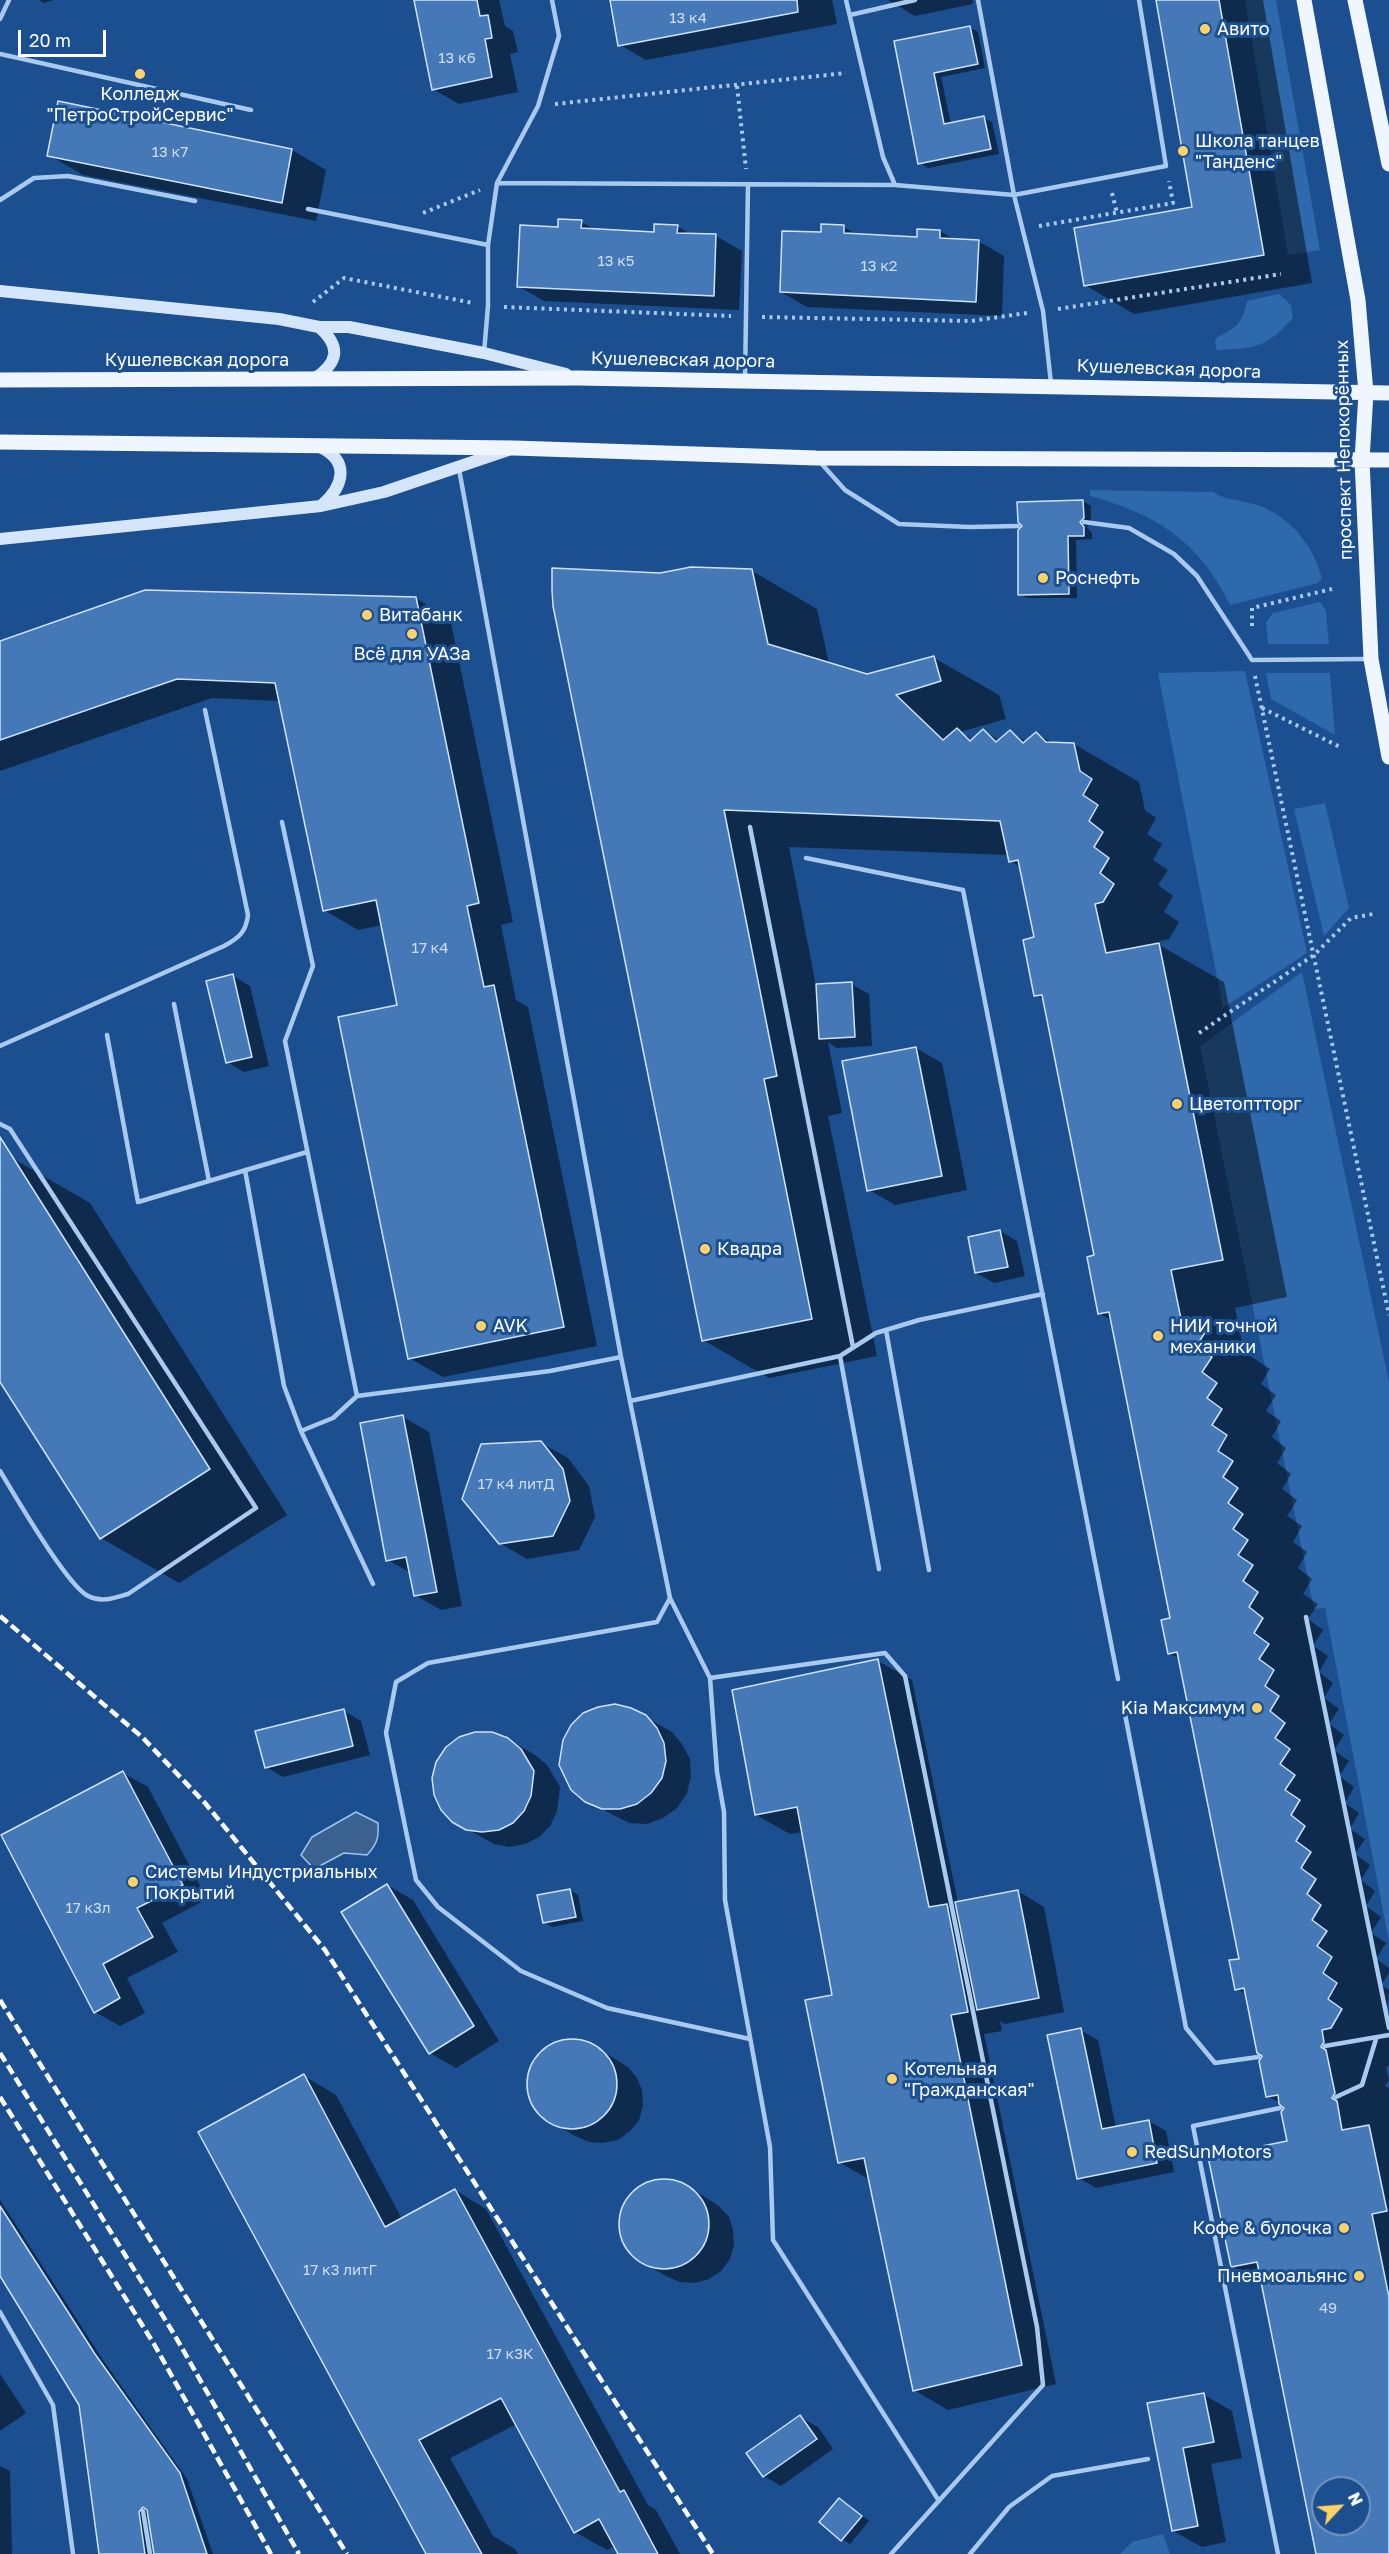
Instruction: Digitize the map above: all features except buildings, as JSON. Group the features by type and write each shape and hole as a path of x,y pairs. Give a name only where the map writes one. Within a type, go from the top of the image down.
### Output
{"main road":[{"name":"проспект Непокорённых","path":"1304,0 1358,300 1366,393 1362,460 1371,659 1389,757"},
{"path":"1355,0 1389,164"},
{"path":"0,291 279,319 319,327 349,327 484,353 578,378"},
{"path":"314,379 329,369 335,358 328,334 319,327"},
{"name":"Кушелевская дорога","path":"0,380 578,378 1389,393"},
{"path":"0,442 514,448 816,458 1389,460"},
{"path":"316,445 332,452 340,469 339,484 333,496 321,506"},
{"path":"0,539 321,506 384,492 514,448"}],"lane":[{"path":"0,19 9,0"},
{"path":"484,353 488,306 488,245 497,183 538,106 559,36 552,0"},
{"path":"846,0 883,157 895,185"},
{"path":"850,15 915,0"},
{"path":"978,0 1014,195 1043,311 1052,385"},
{"path":"497,183 895,185 1014,195 1167,166 1139,0"},
{"path":"0,54 251,110"},
{"path":"0,200 34,178 68,176 195,201"},
{"path":"745,380 748,184"},
{"path":"308,209 488,245"},
{"path":"816,458 845,490 900,524 969,527 1018,526"},
{"path":"458,467 621,1357 670,1598 710,1678 717,1772 724,1812 724,1900 770,2147 773,2240 939,2502"},
{"path":"1084,522 1129,528 1173,554 1197,576 1252,660 1371,659"},
{"path":"0,1046 224,946 236,940 247,929 248,915 205,710"},
{"path":"282,822 313,966 285,1041 357,1396"},
{"path":"750,827 853,1347"},
{"path":"806,858 963,890 1118,1679"},
{"path":"174,1004 209,1181"},
{"path":"107,1035 138,1202 307,1152"},
{"path":"0,1124 10,1129 256,1508 128,1594 105,1601 87,1596 63,1570 0,1471"},
{"path":"245,1170 284,1386 301,1431 373,1584"},
{"path":"630,1401 840,1356 876,1333 1042,1294"},
{"path":"886,1330 928,1569"},
{"path":"840,1356 879,1569"},
{"path":"301,1431 333,1418 357,1396 550,1371 621,1357"},
{"path":"670,1598 657,1622 428,1663 396,1682 386,1732 416,1880 438,1907 521,1971 607,2008 750,2039"},
{"path":"1306,1617 1389,2028"},
{"path":"710,1678 885,1653 906,1676 1037,2327 1043,2385 891,2554"},
{"path":"1123,1704 1186,2028 1215,2063 1258,2056"},
{"path":"1325,2046 1389,2035"},
{"path":"1336,2097 1362,2085 1376,2039"},
{"path":"1278,2554 1193,2126 1280,2108"},
{"path":"0,2312 53,2405 73,2554"},
{"path":"970,2554 1009,2507 1052,2476 1148,2458"},
{"path":"143,2511 150,2554"}],"path":[{"path":"538,106 862,71"},
{"path":"737,86 748,184"},
{"path":"1024,228 1173,203 1167,166"},
{"path":"395,225 497,183"},
{"path":"313,302 344,278 488,306 746,316 971,321 1281,274"},
{"path":"1332,589 1252,608 1252,660 1389,1315"},
{"path":"1262,708 1342,748"},
{"path":"1200,1033 1314,955 1351,918 1373,914"}],"shaded area":[{"path":"1245,0 1276,0 1320,250 1288,255"},
{"path":"1279,294 1291,305 1293,318 1283,328 1267,341 1252,347 1217,350 1216,338 1229,331 1241,320 1247,301"},
{"path":"1090,490 1213,492 1223,497 1257,505 1280,517 1299,534 1313,555 1322,579 1318,583 1230,605 1204,564 1173,533 1135,512 1090,496"},
{"path":"1320,602 1326,611 1329,644 1268,644 1266,622 1273,613"},
{"path":"1245,671 1307,953 1223,1008 1158,673"},
{"path":"1266,673 1330,673 1335,735 1271,699"},
{"path":"1325,803 1349,908 1324,936 1294,809"},
{"path":"1302,972 1389,1382 1389,1942 1325,1608 1314,1609 1200,1046"},
{"path":"356,1812 378,1823 378,1837 373,1847 367,1855 344,1853 314,1869 301,1855 312,1837"},
{"path":"1163,2534 1170,2554 1120,2554 1132,2542"}],"railway":[{"path":"0,1616 142,1737 205,1803 325,1950 713,2554"},
{"path":"0,2000 347,2554"},
{"path":"0,2053 174,2334 299,2554"},
{"path":"0,2097 154,2344 271,2554"}],"place":[{"name":"Авито","path":"1205,29"},
{"name":"Колледж \"ПетроСтройСервис\"","path":"140,74"},
{"name":"Школа танцев \"Танденс\"","path":"1183,151"},
{"name":"Роснефть","path":"1043,578"},
{"name":"Витабанк","path":"367,615"},
{"name":"Всё для УАЗа","path":"412,634"},
{"name":"Цветоптторг","path":"1177,1104"},
{"name":"Квадра","path":"705,1249"},
{"name":"AVK","path":"481,1326"},
{"name":"НИИ точной механики","path":"1158,1336"},
{"name":"Kia Максимум","path":"1257,1708"},
{"name":"Системы Индустриальных Покрытий","path":"133,1882"},
{"name":"Котельная \"Гражданская\"","path":"892,2079"},
{"name":"RedSunMotors","path":"1132,2152"},
{"name":"Кофе & булочка","path":"1344,2228"},
{"name":"Пневмоальянс","path":"1359,2276"}]}
